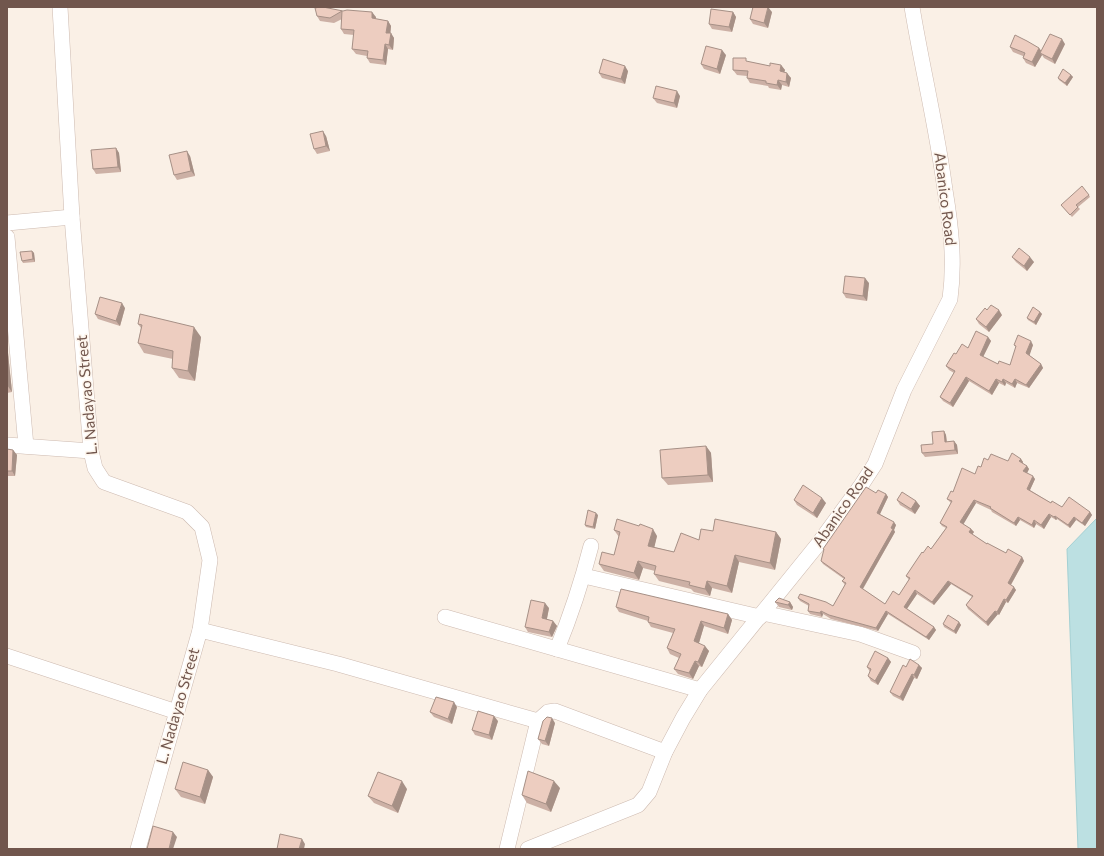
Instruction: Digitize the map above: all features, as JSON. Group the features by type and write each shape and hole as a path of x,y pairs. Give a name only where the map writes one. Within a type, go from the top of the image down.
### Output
{"street":[{"name":"L. Nadayao Street","path":"60,7 72,217 91,451 95,468 104,482 187,512 202,527 210,560 200,630 138,849"},
{"name":"Abanico Road","path":"528,849 638,805 649,792 665,752 700,690 819,543 875,464 904,390 950,299 952,283 951,226 940,154 912,7"},
{"path":"7,222 72,217"},
{"path":"7,237 26,446"},
{"path":"7,445 91,451"},
{"path":"557,649 571,617 584,576 591,546"},
{"path":"584,576 762,615 860,634 913,653"},
{"path":"445,617 700,690"},
{"path":"200,630 338,664 538,721"},
{"path":"7,656 177,712"},
{"path":"507,849 538,721 548,712 554,711 665,752"}],"water":[{"path":"1097,518 1097,849 1078,849 1067,549"}],"building":[{"path":"320,7 343,11 372,12 372,18 388,21 386,33 391,33 389,45 385,44 383,60 367,58 368,51 352,49 354,30 341,29 342,11 330,18 317,16 315,8"},
{"path":"753,7 768,7 764,23 750,19"},
{"path":"711,9 733,12 729,27 709,24"},
{"path":"1050,34 1062,39 1052,59 1040,53"},
{"path":"1015,35 1039,48 1032,62 1023,58 1025,53 1010,47"},
{"path":"706,46 722,50 717,69 701,64"},
{"path":"733,58 746,58 746,61 770,66 770,63 781,65 780,71 787,73 786,82 778,80 777,85 766,83 766,81 747,78 748,71 733,70"},
{"path":"603,59 625,66 621,79 599,73"},
{"path":"1063,69 1071,75 1065,83 1058,78"},
{"path":"656,86 677,91 674,103 653,98"},
{"path":"323,131 326,146 314,149 310,134"},
{"path":"116,148 118,167 93,169 91,150"},
{"path":"187,151 191,171 174,175 169,155"},
{"path":"1082,186 1089,195 1076,205 1078,207 1070,215 1061,205"},
{"path":"1019,248 1030,257 1024,266 1012,257"},
{"path":"32,251 33,259 22,261 20,252"},
{"path":"845,276 865,278 863,296 843,293"},
{"path":"100,297 122,303 116,321 95,314"},
{"path":"991,305 999,310 986,327 976,319 985,308 987,310"},
{"path":"1033,307 1040,312 1034,322 1027,318"},
{"path":"140,314 194,327 188,371 172,368 173,351 138,343 142,325 138,324"},
{"path":"976,331 988,337 980,355 998,364 999,361 1010,365 1016,346 1014,345 1018,335 1031,341 1026,353 1041,364 1026,385 1015,379 1012,384 1003,379 1002,382 996,379 989,391 966,377 950,403 940,397 955,371 946,366 962,344 968,348"},
{"path":"944,431 945,442 954,441 955,450 922,453 921,445 933,444 932,432"},
{"path":"706,446 708,475 662,478 660,450"},
{"path":"7,449 13,450 12,471 7,471"},
{"path":"1012,453 1021,459 1019,461 1027,466 1023,471 1033,476 1027,489 1051,503 1052,501 1062,507 1069,497 1090,512 1082,523 1074,517 1068,525 1055,516 1054,517 1049,514 1041,525 1034,520 1032,525 1018,517 1014,523 990,508 991,507 974,500 960,522 971,529 969,532 987,544 1006,553 1008,549 1022,557 1008,583 1014,587 1006,600 1004,599 997,612 995,611 986,622 966,605 973,596 948,581 932,602 915,590 904,607 934,627 926,637 886,611 876,628 829,615 821,611 820,613 808,611 809,604 798,598 800,594 826,602 833,606 846,583 842,581 845,578 821,561 823,549 866,487 876,493 878,490 886,494 877,513 894,522 891,528 893,529 860,587 885,604 893,591 899,595 910,578 906,576 922,552 923,553 928,546 931,549 947,527 940,523 952,501 947,499 951,491 953,492 962,468 975,474 978,466 981,467 984,458 988,460 991,454 1008,461"},
{"path":"803,485 822,498 813,513 794,500"},
{"path":"902,492 916,501 911,509 897,500"},
{"path":"588,510 596,513 593,527 585,525"},
{"path":"617,519 639,526 640,524 653,529 648,546 674,552 681,533 699,540 701,529 713,531 715,519 776,532 770,563 735,555 727,586 707,581 705,589 689,585 690,582 654,574 656,566 638,561 634,573 599,564 602,552 614,555 620,532 614,530"},
{"path":"621,589 728,614 724,628 701,621 694,641 705,646 698,662 695,661 689,673 674,669 681,654 667,648 675,629 648,622 649,617 616,607"},
{"path":"779,598 790,602 788,605 775,602"},
{"path":"531,600 545,603 542,618 553,621 549,632 525,627"},
{"path":"948,615 959,622 954,631 943,624"},
{"path":"875,651 888,658 875,681 868,676 871,669 867,667"},
{"path":"910,659 919,665 914,675 912,674 900,697 890,692 903,665 906,667"},
{"path":"436,697 454,702 448,719 430,712"},
{"path":"478,711 494,716 489,735 472,730"},
{"path":"547,717 552,718 545,741 538,739 543,721"},
{"path":"183,762 208,770 200,797 175,789"},
{"path":"528,771 554,781 546,804 522,795"},
{"path":"378,772 402,781 392,806 368,796"},
{"path":"153,826 173,832 169,849 147,849"},
{"path":"280,834 302,839 299,849 277,849"}]}
